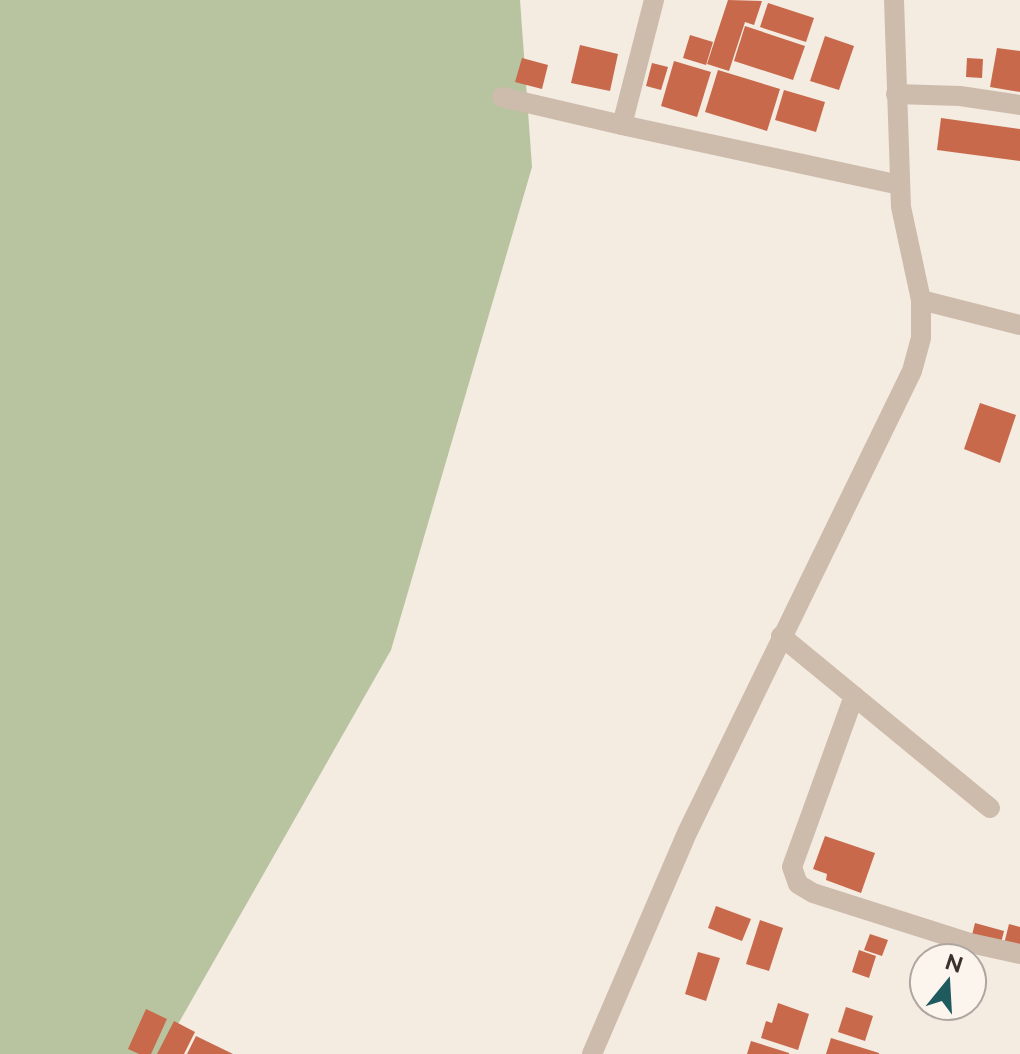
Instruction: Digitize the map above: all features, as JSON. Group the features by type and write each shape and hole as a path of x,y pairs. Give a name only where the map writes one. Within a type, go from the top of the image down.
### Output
{"street":[{"path":"622,125 654,0"},
{"path":"592,1054 687,833 912,371 921,338 921,300 901,207 894,0"},
{"path":"896,94 960,96 1020,105"},
{"path":"502,97 900,185"},
{"path":"921,300 1020,325"},
{"path":"781,636 990,808"},
{"path":"854,696 792,867 798,884 813,893 955,939 1020,954"}],"green space":[{"path":"0,0 520,0 532,167 391,650 161,1054 0,1054"}],"building":[{"path":"728,0 762,1 754,25 745,22 729,71 707,64"},
{"path":"768,3 814,18 806,42 760,27"},
{"path":"745,26 805,46 793,80 734,61"},
{"path":"690,35 713,42 706,65 683,58"},
{"path":"825,36 854,46 839,90 810,81"},
{"path":"580,45 618,54 610,91 571,83"},
{"path":"997,48 1020,51 1020,92 990,87"},
{"path":"522,58 548,65 542,89 515,82"},
{"path":"967,58 983,59 982,78 966,77"},
{"path":"674,61 711,72 697,117 661,106"},
{"path":"652,63 668,67 661,90 646,86"},
{"path":"718,70 780,89 767,131 705,112"},
{"path":"784,90 825,102 816,132 775,120"},
{"path":"941,118 1020,129 1020,161 937,150"},
{"path":"980,403 1016,415 1000,463 964,449"},
{"path":"825,836 875,853 861,893 826,880 827,874 813,869"},
{"path":"716,906 751,919 742,941 708,928"},
{"path":"760,920 783,928 769,971 746,964"},
{"path":"975,923 1004,931 1001,943 972,935"},
{"path":"1009,924 1020,927 1020,949 1004,944"},
{"path":"870,934 888,940 882,956 864,950"},
{"path":"859,950 876,956 869,978 852,972"},
{"path":"698,952 720,958 706,1001 685,994"},
{"path":"778,1003 809,1014 798,1050 761,1038 766,1021 772,1023"},
{"path":"846,1007 873,1016 865,1041 838,1032"},
{"path":"146,1009 167,1019 151,1054 139,1054 128,1049"},
{"path":"174,1021 195,1032 184,1054 157,1054"},
{"path":"196,1036 233,1054 187,1054"},
{"path":"831,1038 879,1053 879,1054 826,1054"},
{"path":"751,1041 789,1053 789,1054 747,1054"}]}
